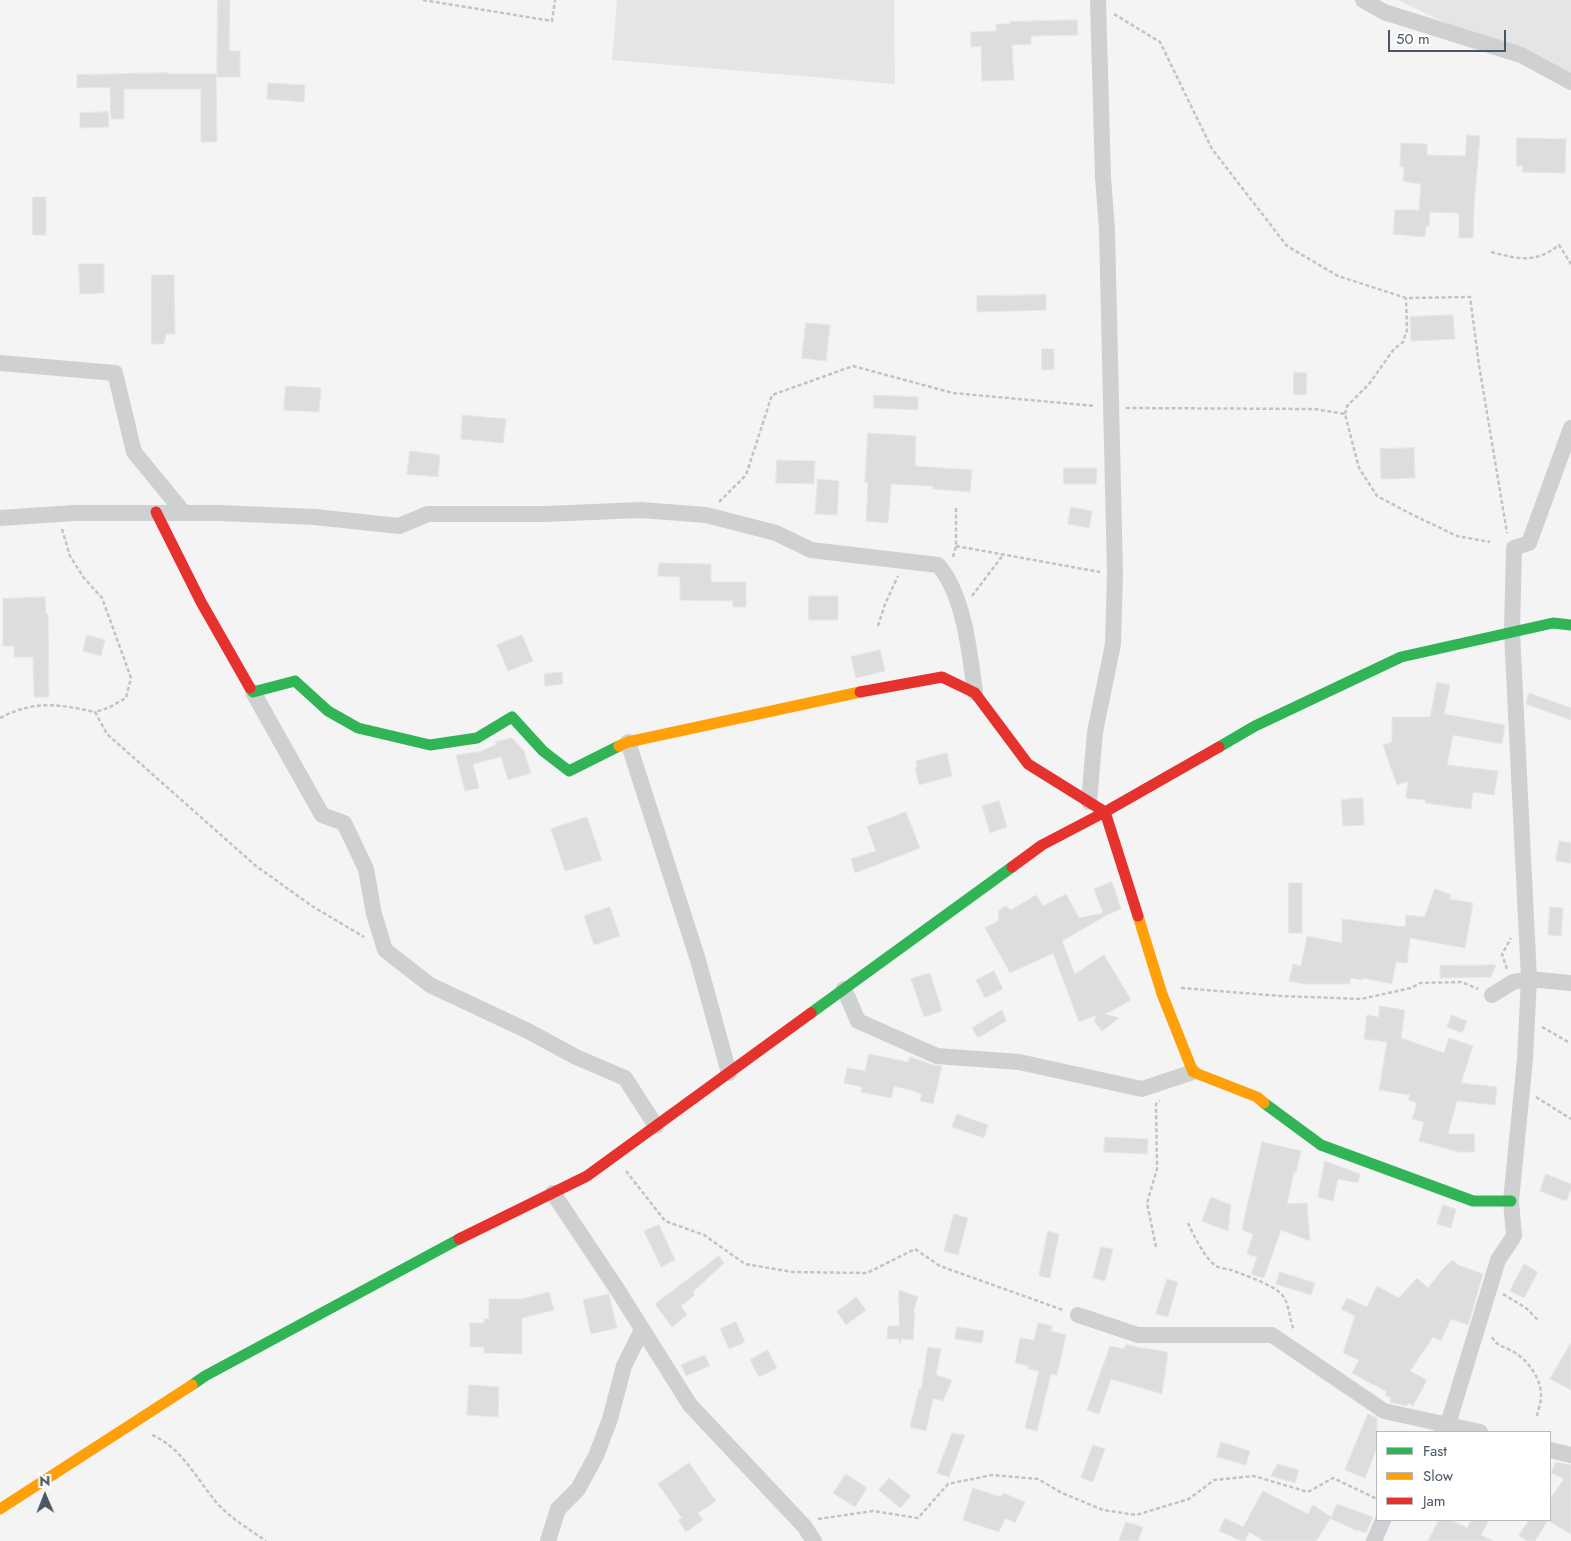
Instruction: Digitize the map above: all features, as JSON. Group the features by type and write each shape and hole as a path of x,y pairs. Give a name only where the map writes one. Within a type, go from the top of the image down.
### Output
{"main road":[{"path":"156,512 201,602 253,692 295,681 328,711 358,728 430,745 477,738 512,717 543,751 569,771 628,742 891,685 942,677 975,693 1028,764 1105,812 1159,986 1193,1072 1258,1097 1322,1145 1473,1202 1511,1201"},
{"path":"0,1509 214,1372 436,1251 587,1176 1042,845 1105,812 1255,726 1401,657 1553,623 1571,625"}],"street":[{"path":"1363,0 1384,12 1521,55 1571,82"},
{"path":"1089,802 1095,732 1113,644 1116,573 1113,408 1098,2"},
{"path":"0,363 115,373 134,452 184,513"},
{"path":"1445,1428 1498,1260 1514,1236 1511,1201 1523,1084 1529,979 1512,632 1514,548 1529,543 1571,428"},
{"path":"0,518 58,514 156,512 315,516 400,526 428,514 545,514 642,510 706,515 776,532 811,550 938,565 947,575 960,613 968,647 975,693"},
{"path":"253,692 322,815 344,823 366,869 374,914 384,950 430,985 528,1030 576,1057 625,1078 656,1126"},
{"path":"628,742 698,960 729,1073"},
{"path":"1492,995 1513,982 1529,979 1571,982"},
{"path":"844,989 858,1021 937,1056 1019,1062 1142,1089 1193,1072"},
{"path":"553,1193 690,1406 801,1523 814,1541"},
{"path":"1078,1315 1138,1335 1272,1335 1384,1411 1445,1428 1471,1431"},
{"path":"548,1541 558,1509 578,1489 596,1456 610,1418 624,1366 642,1330"},
{"path":"1551,1450 1571,1455"},
{"path":"1374,1541 1383,1521"}],"path":[{"path":"423,0 552,21 555,0"},
{"path":"1098,2 1160,42 1212,149 1286,246 1338,276 1406,298 1470,297 1506,533 1514,548"},
{"path":"1491,252 1525,259 1547,255 1559,245 1571,264"},
{"path":"1406,298 1407,330 1403,342 1394,349 1369,384 1347,406 1345,414 1359,468 1377,496 1413,516 1457,536 1490,542"},
{"path":"706,515 746,475 772,395 854,366 953,393 1113,408 1314,409 1345,414"},
{"path":"947,575 956,546 956,508"},
{"path":"0,718 41,704 68,706 95,712 108,708 126,698 131,678 102,598 84,578 70,556 58,514"},
{"path":"956,546 1090,571 1116,573"},
{"path":"960,613 1003,555"},
{"path":"878,626 885,604 902,569"},
{"path":"95,712 108,734 256,866 312,906 384,950"},
{"path":"1159,986 1281,996 1360,999 1412,988 1420,983 1462,982 1492,995"},
{"path":"1526,1031 1540,1026 1570,1043"},
{"path":"1523,1084 1535,1096 1571,1119"},
{"path":"1156,1247 1147,1203 1157,1169 1156,1104 1163,1098"},
{"path":"614,1156 665,1221 704,1235 745,1264 793,1272 867,1273 915,1249 940,1266 1078,1315"},
{"path":"1188,1223 1196,1241 1216,1266 1247,1276 1283,1296 1288,1307 1290,1321 1294,1330 1299,1334"},
{"path":"1491,1284 1500,1293 1526,1308 1539,1321"},
{"path":"1481,1315 1493,1340 1524,1359 1535,1375 1541,1397 1537,1416"},
{"path":"130,1425 163,1439 199,1478 217,1503 240,1524 266,1541"},
{"path":"801,1523 826,1517 873,1511 918,1518 948,1484 992,1475 1038,1478 1062,1493 1103,1510 1136,1515 1189,1499 1214,1480 1254,1476 1308,1492 1333,1478 1376,1499"}],"shaded area":[{"path":"617,0 894,0 895,84 612,60"},
{"path":"1398,0 1571,0 1571,83"}],"building":[{"path":"218,0 230,0 229,51 240,51 240,77 217,77"},
{"path":"1077,20 1078,35 1031,36 1031,44 1012,45 1014,80 982,81 981,46 971,47 971,32 996,31 996,24 1010,24 1010,22"},
{"path":"216,74 217,142 201,142 201,89 124,89 124,119 111,119 110,87 77,88 77,75"},
{"path":"268,83 305,85 304,102 267,99"},
{"path":"108,112 109,127 80,128 80,113"},
{"path":"1467,135 1480,136 1473,238 1459,238 1459,213 1430,212 1429,226 1426,226 1425,237 1393,234 1395,210 1419,210 1421,184 1403,181 1404,167 1400,167 1401,143 1427,144 1427,155 1465,156"},
{"path":"1517,138 1566,139 1565,173 1522,172 1523,166 1517,166"},
{"path":"33,197 46,197 46,235 33,235"},
{"path":"79,264 104,264 104,293 80,294"},
{"path":"152,275 174,275 175,334 166,334 164,344 152,344"},
{"path":"1046,295 1046,310 977,312 977,296"},
{"path":"1453,315 1455,339 1411,341 1410,317"},
{"path":"806,323 830,325 826,361 802,358"},
{"path":"1042,349 1054,349 1054,369 1042,370"},
{"path":"1294,372 1307,373 1306,395 1294,394"},
{"path":"286,386 321,388 319,412 284,410"},
{"path":"874,395 918,397 918,410 874,408"},
{"path":"463,415 506,419 503,443 461,439"},
{"path":"868,433 916,436 915,466 972,470 970,492 933,489 933,486 891,484 888,523 866,521 868,483 865,482"},
{"path":"1414,448 1415,478 1381,479 1380,449"},
{"path":"410,451 440,455 438,477 407,474"},
{"path":"777,460 815,461 814,484 776,483"},
{"path":"1064,468 1097,468 1096,484 1064,484"},
{"path":"818,479 839,481 837,515 815,514"},
{"path":"1071,507 1092,511 1089,528 1068,524"},
{"path":"659,563 711,564 711,582 746,582 746,607 733,607 733,601 680,600 680,577 658,576"},
{"path":"809,596 838,596 838,620 809,620"},
{"path":"45,597 46,614 48,614 49,697 34,697 33,657 14,657 14,646 3,646 3,599"},
{"path":"87,635 105,640 101,656 83,651"},
{"path":"522,635 533,661 508,671 497,645"},
{"path":"880,650 885,671 856,678 851,657"},
{"path":"562,672 563,684 545,686 544,674"},
{"path":"1437,682 1450,685 1444,714 1505,725 1502,744 1453,735 1447,765 1498,771 1494,795 1473,792 1471,809 1425,803 1426,800 1406,798 1408,781 1397,785 1383,745 1392,742 1392,717 1430,717"},
{"path":"1529,693 1571,708 1571,720 1526,704"},
{"path":"512,738 524,751 531,773 508,780 501,757 473,764 479,788 465,791 456,755 479,752 497,744 496,742"},
{"path":"947,753 952,776 919,785 915,768 917,767 916,761"},
{"path":"1363,798 1364,825 1343,826 1341,800"},
{"path":"999,801 1007,827 990,833 982,806"},
{"path":"906,812 920,848 855,873 851,859 876,851 867,827"},
{"path":"587,817 602,860 565,871 551,829"},
{"path":"1559,841 1571,843 1571,863 1556,861"},
{"path":"1112,882 1121,909 1062,941 1075,974 1104,955 1131,1000 1105,1014 1119,1018 1102,1031 1094,1021 1097,1015 1079,1022 1053,953 1010,973 985,928 998,921 999,910 1002,908 1006,906 1011,910 1036,895 1043,906 1066,894 1079,918 1103,913 1094,889"},
{"path":"1289,883 1302,883 1302,933 1289,933"},
{"path":"1435,889 1451,895 1449,899 1473,903 1465,948 1410,938 1407,963 1396,962 1392,984 1363,978 1363,980 1350,978 1350,984 1304,984 1289,981 1293,964 1301,966 1307,936 1342,943 1342,919 1405,927 1406,915 1424,917"},
{"path":"610,907 620,936 594,945 584,916"},
{"path":"1550,907 1563,908 1561,936 1548,935"},
{"path":"1496,965 1491,977 1440,978 1440,966"},
{"path":"994,971 1003,989 985,998 976,980"},
{"path":"930,973 942,1011 924,1017 911,979"},
{"path":"1380,1006 1405,1010 1401,1038 1444,1053 1449,1038 1473,1046 1461,1083 1497,1087 1495,1105 1457,1101 1448,1134 1474,1134 1475,1152 1458,1152 1419,1141 1424,1122 1412,1119 1417,1103 1408,1100 1410,1095 1379,1090 1387,1042 1364,1039 1367,1015 1378,1017"},
{"path":"1002,1010 1006,1021 978,1038 972,1028"},
{"path":"1452,1015 1467,1021 1462,1033 1447,1027"},
{"path":"869,1054 908,1062 910,1057 942,1066 933,1104 920,1101 922,1094 894,1086 891,1098 861,1092 862,1087 844,1083 847,1068 865,1071"},
{"path":"957,1114 988,1125 984,1138 952,1127"},
{"path":"1105,1137 1148,1139 1147,1154 1104,1152"},
{"path":"1262,1142 1301,1151 1287,1204 1307,1203 1310,1241 1281,1230 1264,1278 1251,1274 1257,1257 1247,1254 1253,1234 1242,1230"},
{"path":"1325,1161 1360,1174 1358,1183 1338,1179 1333,1201 1318,1197"},
{"path":"1546,1174 1571,1184 1566,1201 1540,1191"},
{"path":"1211,1197 1231,1205 1228,1231 1202,1221"},
{"path":"1443,1205 1456,1209 1451,1228 1437,1224"},
{"path":"954,1214 968,1218 958,1255 944,1251"},
{"path":"659,1225 675,1260 661,1267 644,1231"},
{"path":"1048,1231 1059,1234 1050,1278 1039,1276"},
{"path":"1101,1247 1113,1249 1105,1281 1093,1278"},
{"path":"719,1256 724,1263 693,1292 695,1295 681,1306 687,1315 672,1327 655,1304"},
{"path":"1453,1260 1458,1265 1483,1274 1468,1325 1451,1319 1441,1341 1433,1337 1410,1371 1427,1380 1413,1406 1408,1403 1407,1406 1390,1402 1391,1398 1385,1395 1387,1392 1352,1373 1359,1360 1343,1353 1355,1316 1341,1309 1347,1298 1367,1307 1377,1286 1399,1298 1417,1278 1428,1288 1442,1270"},
{"path":"1524,1264 1538,1272 1524,1298 1510,1291"},
{"path":"1280,1272 1315,1283 1311,1295 1276,1284"},
{"path":"1167,1279 1178,1282 1168,1317 1156,1314"},
{"path":"899,1290 918,1297 913,1312 915,1312 913,1340 902,1339 899,1345 899,1339 887,1339 888,1326 899,1326"},
{"path":"549,1292 554,1310 522,1318 522,1354 484,1353 484,1347 470,1347 470,1323 484,1323 484,1319 489,1319 489,1299 522,1299"},
{"path":"609,1294 617,1328 591,1334 583,1300"},
{"path":"856,1297 866,1310 846,1325 837,1312"},
{"path":"736,1322 745,1342 729,1349 720,1329"},
{"path":"1038,1323 1052,1326 1051,1331 1066,1335 1057,1375 1051,1374 1037,1431 1025,1428 1039,1371 1028,1369 1029,1366 1015,1363 1020,1338 1034,1340"},
{"path":"957,1327 984,1331 982,1343 955,1339"},
{"path":"1571,1343 1571,1390 1550,1379"},
{"path":"1126,1344 1168,1352 1162,1394 1111,1379 1099,1414 1087,1410 1110,1346 1124,1349"},
{"path":"928,1347 941,1349 936,1375 952,1380 943,1401 933,1398 926,1431 910,1427 919,1389 921,1389"},
{"path":"768,1350 777,1368 759,1377 750,1360"},
{"path":"705,1355 710,1366 686,1376 681,1365"},
{"path":"469,1385 499,1387 498,1417 467,1415"},
{"path":"1368,1414 1377,1418 1376,1450 1365,1478 1345,1470"},
{"path":"952,1433 965,1435 949,1477 937,1473"},
{"path":"1221,1442 1250,1451 1246,1465 1217,1457"},
{"path":"1093,1445 1105,1449 1093,1482 1081,1478"},
{"path":"1556,1462 1571,1465 1571,1534 1550,1522 1551,1498 1564,1479 1551,1473"},
{"path":"689,1463 716,1501 698,1513 703,1520 686,1532 678,1520 682,1518 658,1484"},
{"path":"1278,1464 1299,1470 1295,1483 1271,1476"},
{"path":"846,1474 867,1488 855,1507 833,1493"},
{"path":"889,1478 911,1496 900,1508 879,1490"},
{"path":"973,1488 1001,1497 1003,1493 1025,1502 1015,1523 1005,1518 999,1532 963,1520"},
{"path":"1263,1491 1308,1514 1313,1505 1331,1517 1316,1541 1264,1541 1249,1532 1245,1541 1242,1541 1219,1531 1225,1518 1243,1527"},
{"path":"1337,1504 1373,1517 1366,1533 1331,1519"},
{"path":"1438,1521 1453,1521 1467,1528 1470,1521 1488,1521 1481,1535 1493,1541 1428,1541"},
{"path":"1528,1521 1547,1521 1535,1541 1528,1541 1519,1536"},
{"path":"1126,1522 1143,1527 1138,1541 1119,1541"}],"traffic: fast":[{"path":"1219,747 1255,726 1401,657 1553,623 1571,625"},
{"path":"250,688 253,692 295,681 328,711 358,728 430,745 477,738 512,717 543,751 569,771 619,746"},
{"path":"811,1013 1012,867"},
{"path":"1264,1103 1321,1145 1473,1201 1511,1201"},
{"path":"192,1385 205,1376 459,1239"}],"traffic: slow":[{"path":"619,746 628,742 860,692"},
{"path":"1138,916 1162,994 1193,1072 1257,1097 1264,1103"},
{"path":"0,1509 192,1385"}],"traffic: jam":[{"path":"156,512 201,602 250,688"},
{"path":"860,692 942,677 975,693 1028,764 1105,812 1138,916"},
{"path":"1012,867 1042,845 1105,812 1219,747"},
{"path":"459,1239 587,1176 811,1013"}]}
